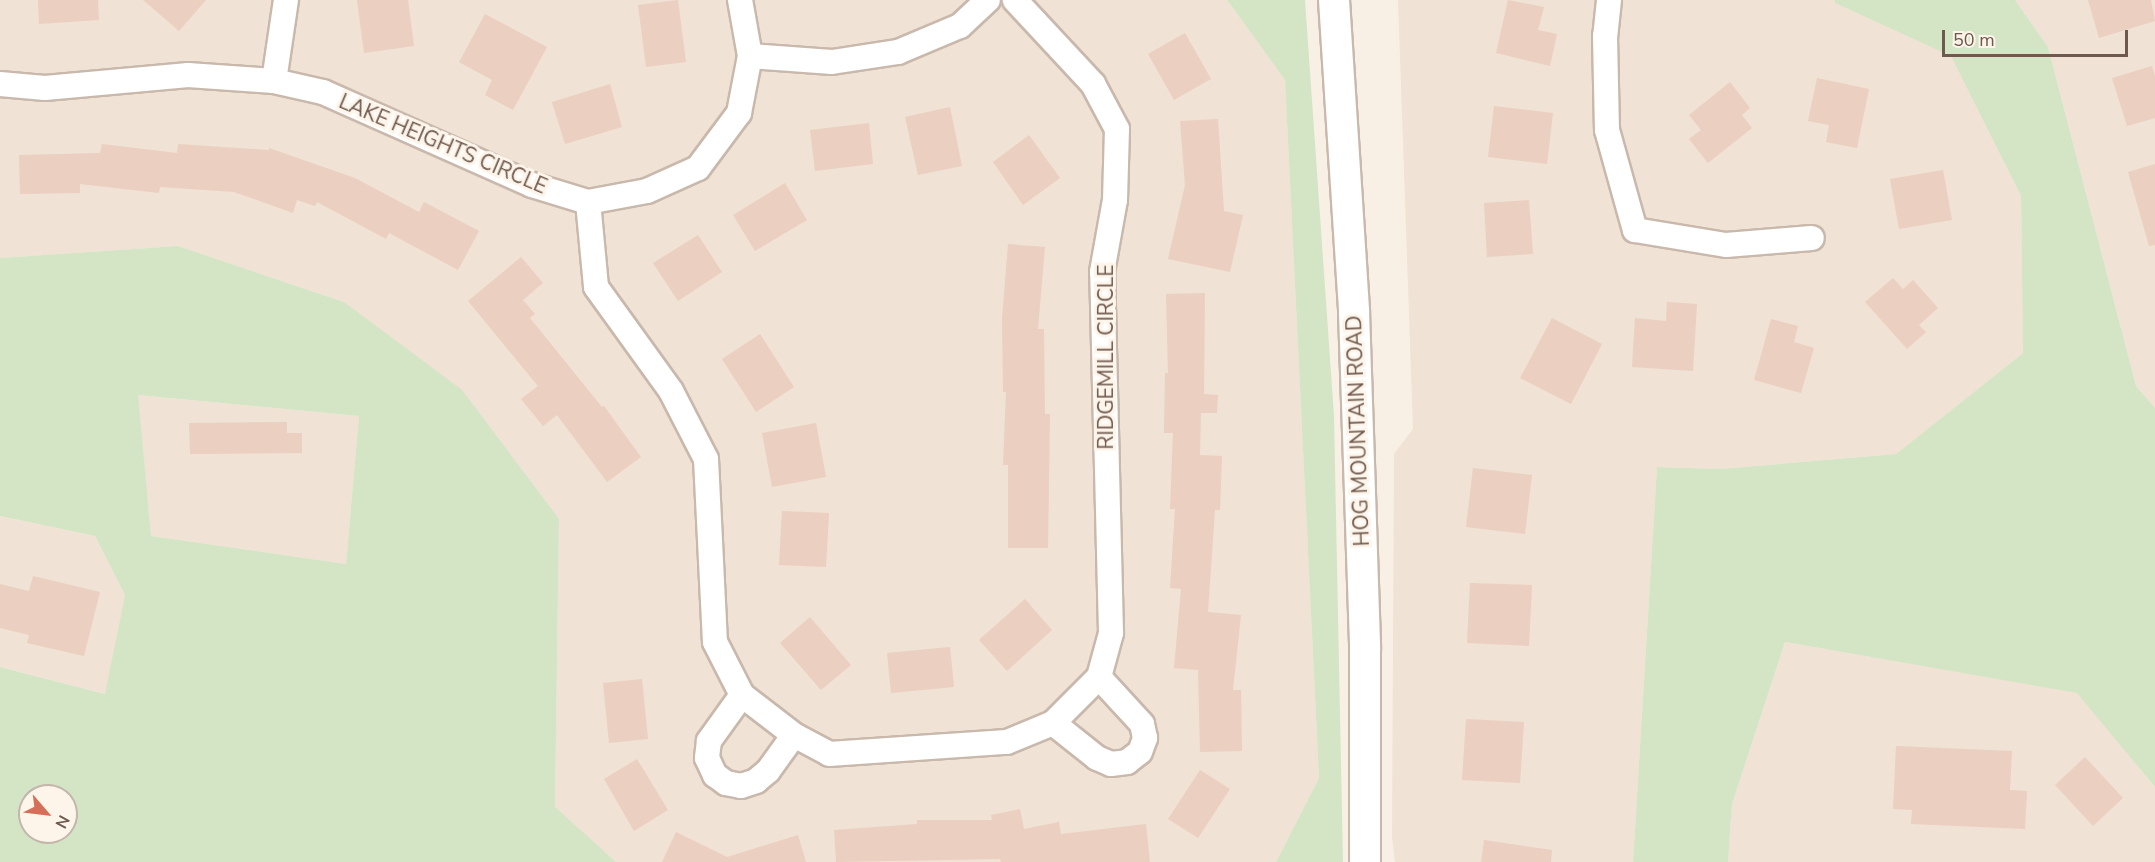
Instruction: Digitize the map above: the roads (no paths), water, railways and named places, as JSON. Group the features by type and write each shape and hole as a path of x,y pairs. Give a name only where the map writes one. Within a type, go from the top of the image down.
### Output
{"street":[{"path":"274,81 286,0"},
{"name":"LAKE HEIGHTS CIRCLE","path":"0,84 45,88 188,75 274,81 323,92 532,185 588,202 647,191 698,168 739,113 750,56 740,0"},
{"path":"750,56 832,62 898,52 960,26 988,0"},
{"name":"RIDGEMILL CIRCLE","path":"588,202 596,287 671,391 706,459 715,642 742,695 794,735 829,754 1006,742 1053,723 1099,677 1111,633 1102,272 1115,200 1117,129 1093,84 1016,0"},
{"name":"HOG MOUNTAIN ROAD","path":"1334,0 1355,347 1365,649 1365,862"},
{"path":"1609,0 1605,36 1607,130 1635,230 1726,245 1812,238"},
{"path":"1053,723 1097,758 1111,765 1127,762 1140,752 1144,738 1142,724 1099,677"},
{"path":"742,695 708,741 707,758 715,775 726,783 741,786 756,781 768,771 794,735"}]}
